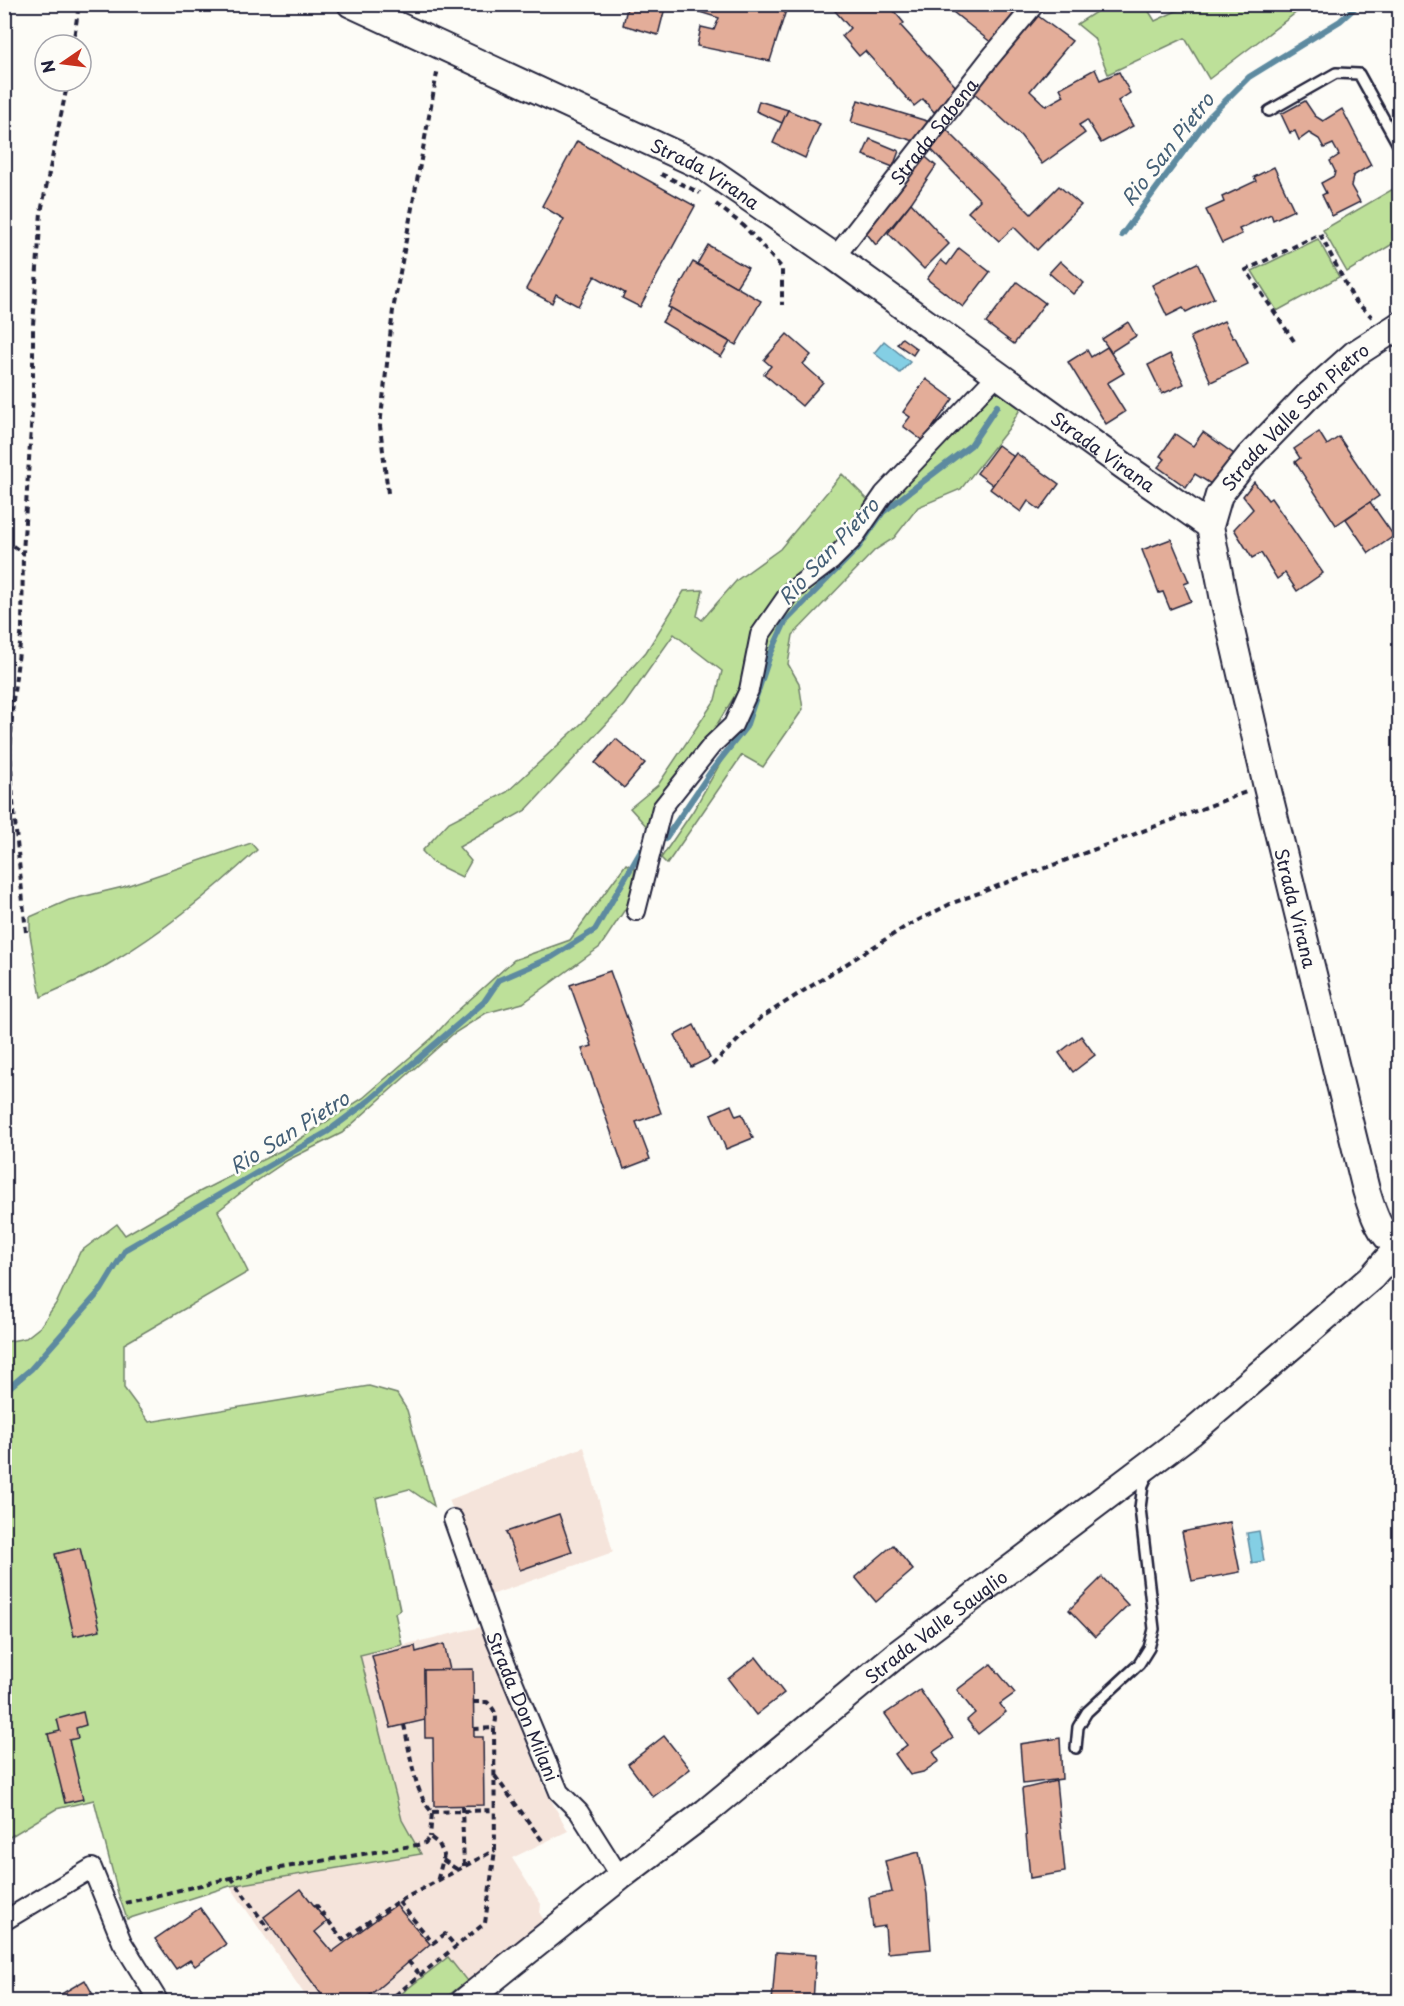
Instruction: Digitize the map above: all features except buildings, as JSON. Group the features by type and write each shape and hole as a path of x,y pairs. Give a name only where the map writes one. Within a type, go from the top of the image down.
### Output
{"street":[{"name":"Strada Virana","path":"351,4 440,58 706,168 835,257 1210,526 1224,600 1267,787 1366,1190 1376,1220 1390,1242 1399,1246"},
{"name":"Strada Sabena","path":"835,257 990,58 1035,4"},
{"name":"Strada Valle San Pietro","path":"1210,526 1219,495 1249,457 1307,397 1388,323"},
{"path":"636,911 662,808 712,745 733,725 749,690 760,635 790,592 853,539 884,494 998,374"},
{"name":"Strada Valle Sauglio","path":"464,2001 706,1812 896,1655 1192,1432 1372,1277 1399,1246"},
{"name":"Strada Don Milani","path":"453,1519 496,1640 559,1792 579,1812 620,1877"},
{"path":"4,1921 92,1868 122,1942 159,2001"}],"lane":[{"path":"1269,111 1336,73 1359,74 1400,148"},
{"path":"1076,1748 1078,1727 1087,1712 1139,1664 1149,1648 1154,1629 1140,1508 1143,1485 1154,1460"}],"path":[{"path":"75,33 79,4"},
{"path":"440,58 447,74"},
{"path":"388,493 380,426 393,310 440,58"},
{"path":"26,932 10,751 13,700 22,628 23,553 33,398 34,304 41,212 66,93"},
{"path":"651,169 704,195"},
{"path":"712,201 744,226 782,268 782,306"},
{"path":"1294,341 1246,270 1320,234 1354,300 1388,323"},
{"path":"4,540 23,553"},
{"path":"711,1065 762,1017 905,927 950,903 1248,792 1267,787"},
{"path":"387,2001 485,1923 495,1850 494,1728 497,1719 495,1710 487,1702 473,1702"},
{"path":"404,1725 424,1804 432,1812 495,1810"},
{"path":"474,1730 494,1728"},
{"path":"495,1776 544,1843"},
{"path":"462,1806 464,1867"},
{"path":"107,1907 231,1877 425,1843 430,1837 432,1812"},
{"path":"430,1837 439,1844 444,1855 437,1882"},
{"path":"315,1908 317,1906 343,1940 399,1902 495,1850"},
{"path":"443,1860 459,1870"},
{"path":"231,1877 269,1930"},
{"path":"399,1902 433,1943 445,1934 456,1947"},
{"path":"408,1962 420,1975"}],"shaded area":[{"path":"584,1447 613,1552 488,1596 449,1500"},
{"path":"481,1627 545,1789 568,1831 512,1858 541,1904 540,1914 544,1920 444,2001 309,2001 230,1886 420,1854 402,1820 360,1655"}],"green space":[{"path":"1108,4 1145,5 1155,21 1189,5 1306,5 1209,79 1185,38 1108,74 1094,38 1077,24"},
{"path":"1393,189 1399,201 1399,240 1347,272 1323,230"},
{"path":"1318,239 1339,277 1277,311 1252,271"},
{"path":"999,390 1022,406 1009,428 961,489 918,507 894,538 875,550 793,635 788,664 799,683 803,709 763,767 742,755 667,864 661,858 693,811 726,753 756,689 764,644 797,600 836,564 880,510 986,397"},
{"path":"842,474 868,500 850,534 789,587 744,681 716,726 678,779 649,829 630,808 658,785 715,700 722,671 674,634 624,705 526,810 459,847 471,861 462,877 433,863 422,851 449,822 507,792 582,723 646,652 684,591 703,590 697,616 702,620 737,580 780,549"},
{"path":"251,843 257,850 169,924 104,967 41,997 30,935 30,917 69,900 123,887"},
{"path":"626,864 635,869 630,902 600,947 523,1003 486,1013 453,1034 342,1133 288,1160 218,1211 248,1272 124,1344 124,1388 149,1422 369,1386 397,1394 407,1410 434,1506 409,1489 376,1498 400,1610 395,1613 402,1645 360,1655 402,1820 421,1854 230,1886 127,1919 94,1800 56,1809 5,1840 5,1342 26,1338 40,1327 57,1302 80,1252 117,1224 125,1235 201,1191 286,1148 363,1098 432,1038 455,1013 514,960 570,940"},
{"path":"448,1957 467,1981 441,2001 392,2001"}],"water":[{"path":"884,341 910,362 900,373 874,353"},
{"path":"1259,1531 1264,1561 1252,1563 1247,1533"}],"waterway":[{"name":"Rio San Pietro","path":"1122,235 1210,116 1249,77 1340,21 1359,4"},
{"name":"Rio San Pietro","path":"665,839 712,770 746,727 770,655 785,622 858,548 883,512 971,445 997,406"},
{"name":"Rio San Pietro","path":"4,1392 31,1369 101,1290 126,1249 327,1132 370,1100 484,1002 499,980 552,957 595,930 641,851"}]}
